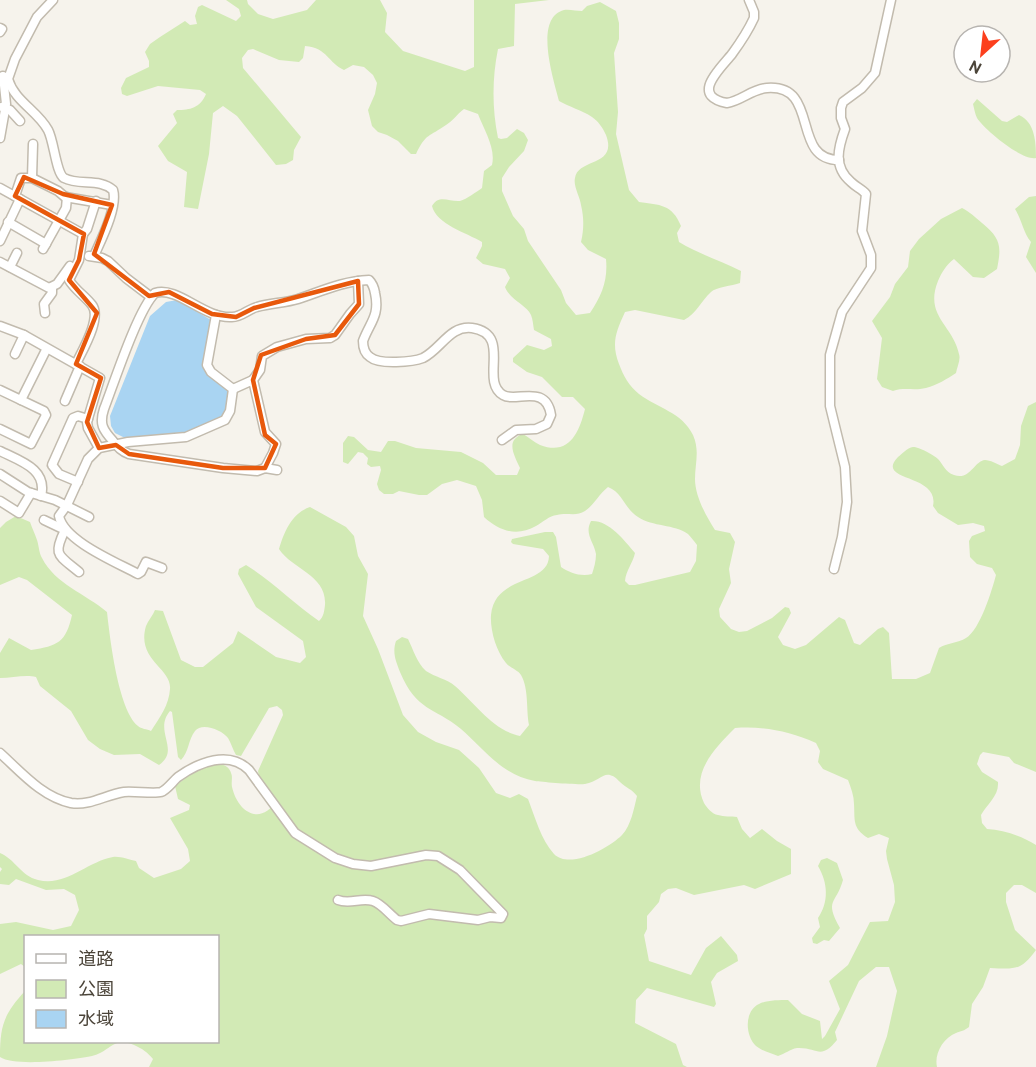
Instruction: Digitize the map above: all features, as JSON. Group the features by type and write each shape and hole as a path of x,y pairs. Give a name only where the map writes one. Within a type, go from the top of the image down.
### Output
{"street":[{"path":"53,0 39,14 9,73 11,88 48,130 60,174 72,180 108,186 114,193 106,229 94,256"},
{"path":"749,0 754,18 731,55 709,82 711,94 716,99 727,103 767,88 793,95 800,106 811,144 823,156 839,160"},
{"path":"834,569 847,502 845,467 830,406 830,355 842,312 868,274 871,261 862,231 866,194 845,176 839,160 840,141 845,129 839,113 843,102 862,88 875,73 891,0"},
{"path":"0,138 5,68 22,35 32,28"},
{"path":"2,107 10,110 20,121"},
{"path":"32,178 33,144"},
{"path":"0,241 17,198 21,178 32,178 67,197 112,205"},
{"path":"0,188 83,234"},
{"path":"8,222 45,246 66,208 67,197"},
{"path":"65,401 95,317 95,310 69,280 80,256 83,234 87,230 96,201"},
{"path":"10,267 17,253"},
{"path":"45,313 44,304 53,291 52,287 63,276 74,258 80,256 94,256 108,261 151,297"},
{"path":"0,262 46,287 52,287"},
{"path":"277,470 223,468 158,460 124,453 102,428 102,416 135,331 151,297 159,292 169,292 216,315 236,317 254,308 286,302 324,288 365,280 371,281 377,302 374,321 363,341 365,353 373,359 404,362 421,359 436,349 453,332 472,328 487,336 494,350 492,379 497,390 508,397 531,395 542,400 550,411 549,421 542,427 516,430 502,440"},
{"path":"233,389 253,380 260,370 262,356 269,351 306,339 335,336 359,304 358,282"},
{"path":"95,310 105,311"},
{"path":"216,315 207,365 211,372 233,389"},
{"path":"0,326 24,335 46,350 100,378 88,419 88,428 99,448"},
{"path":"15,354 24,335"},
{"path":"21,400 46,350"},
{"path":"253,380 265,432 276,444 265,468"},
{"path":"65,530 59,516 67,505 88,459 99,448 128,442 186,437 198,433 225,420 229,415 233,389"},
{"path":"0,390 44,411"},
{"path":"0,429 31,444 46,415 44,411 48,402"},
{"path":"78,482 59,474 52,465 74,418 78,416 88,419"},
{"path":"0,451 37,471 43,482 41,496"},
{"path":"0,474 32,493 67,505 89,517"},
{"path":"0,501 19,513 32,493"},
{"path":"44,520 65,530 99,554 138,574 146,562 162,568"},
{"path":"65,530 57,550 61,557 79,572"},
{"path":"0,753 45,792 72,803 90,803 124,792 163,791 184,773 222,758 230,759 244,765 249,770 295,833 335,858 353,864 371,866 426,855 438,856 460,870 503,914 501,918 490,917 478,920 429,914 401,921 373,901 347,903 338,900"}],"highlighted area":[{"path":"24,177 63,194 112,205 94,254 149,296 169,292 212,314 236,317 254,308 358,281 359,304 335,335 306,339 261,355 253,380 265,435 276,444 265,468 223,468 129,454 116,445 99,448 87,422 101,378 76,364 97,313 69,280 79,260 84,234 15,196"}],"green space":[{"path":"226,0 247,0 258,14 273,19 307,10 316,0 380,0 387,13 385,32 403,51 465,71 474,67 474,0 549,0 515,4 514,46 498,49 494,105 498,138 507,138 517,129 524,133 528,140 524,151 502,178 502,191 513,216 524,229 528,241 561,290 566,303 576,315 590,313 601,294 606,274 606,259 588,250 581,242 583,214 575,178 583,167 607,152 608,145 605,132 592,117 559,101 550,66 547,37 549,25 555,15 564,10 582,11 587,6 600,2 616,11 619,39 614,53 618,112 616,134 629,190 639,202 659,205 674,213 681,226 677,233 679,242 741,271 740,283 713,290 684,320 635,310 625,312 615,344 621,368 632,387 646,399 676,416 693,435 697,452 695,485 699,499 715,530 730,533 735,542 729,569 731,583 719,609 720,617 731,629 739,632 747,631 772,618 785,607 789,608 791,613 778,637 783,645 795,649 806,645 839,617 845,620 854,643 860,645 878,629 883,627 889,633 892,679 916,679 930,673 939,648 966,638 976,627 985,609 996,575 992,568 977,564 970,557 969,541 972,536 985,531 984,526 973,523 958,525 938,513 933,506 933,495 927,488 894,471 893,465 898,457 913,447 933,455 948,472 954,475 964,475 985,460 1002,466 1015,459 1020,445 1021,426 1028,406 1036,402 1036,772 1014,763 1009,757 983,752 977,764 982,772 998,782 995,796 981,815 982,823 987,829 1013,834 1036,845 1036,893 1022,885 1014,885 1006,893 1006,902 1015,930 1036,950 1026,962 1017,967 990,968 983,987 972,1004 969,1027 951,1035 943,1043 938,1052 937,1067 876,1067 887,1036 897,991 889,967 876,967 859,981 835,1032 837,1040 827,1050 818,1052 797,1048 778,1056 761,1049 752,1042 748,1024 754,1007 769,1001 781,1000 788,1000 802,1014 820,1021 822,1039 840,1009 829,981 848,965 870,922 888,921 895,902 894,885 886,851 889,838 879,834 868,838 859,831 855,823 853,798 848,780 823,769 818,762 820,751 816,743 776,730 756,728 735,728 720,744 702,771 700,792 704,803 714,813 720,816 737,817 742,829 750,838 762,829 791,849 791,874 755,889 744,885 694,895 676,888 668,889 661,894 659,902 647,916 647,929 644,935 649,961 691,975 706,948 721,936 737,955 738,961 717,973 711,982 716,1004 714,1007 647,988 636,1000 635,1023 676,1044 683,1065 687,1067 149,1067 153,1059 142,1049 127,1043 219,1043 219,935 24,935 24,966 21,964 0,974 0,924 16,922 53,930 71,926 79,910 75,895 64,889 46,890 16,879 9,885 0,884 2,869 0,853 32,878 48,881 67,877 113,857 136,861 139,868 154,878 181,869 190,861 188,849 170,818 189,810 190,805 178,799 175,786 203,767 221,764 230,771 232,787 239,804 251,813 264,813 277,800 262,783 258,771 283,715 282,710 277,706 269,708 241,756 236,755 225,735 212,728 198,728 181,760 178,757 170,711 164,726 168,753 159,765 140,754 114,755 100,749 88,740 71,711 40,686 36,677 0,678 0,653 9,638 31,650 48,647 64,637 72,615 27,580 19,577 0,585 0,528 16,516 30,522 41,556 55,575 107,612 116,672 125,705 138,726 151,731 166,706 170,689 166,675 150,655 144,638 146,626 155,610 163,611 181,660 195,667 203,667 233,643 238,631 276,657 300,663 306,657 303,641 256,607 238,574 239,569 246,565 319,621 323,616 325,605 321,587 279,549 286,530 294,518 310,507 346,527 354,536 358,556 368,574 363,616 403,715 418,732 436,742 459,750 479,768 496,793 510,798 519,794 528,799 549,848 561,858 570,860 599,851 622,835 630,822 637,796 611,775 585,784 535,781 513,774 461,729 419,702 406,685 400,672 394,649 396,641 402,637 408,639 426,671 455,686 501,728 520,736 529,725 524,681 499,653 493,634 491,615 495,602 502,593 540,572 549,556 543,549 513,544 512,539 553,532 556,537 561,567 576,574 588,575 592,574 596,554 589,534 589,526 591,521 604,524 616,532 635,553 625,581 629,585 690,572 696,561 697,545 688,534 638,517 617,493 608,487 582,513 561,514 529,529 515,532 502,529 484,517 482,500 476,486 457,480 442,484 427,495 399,491 384,494 379,490 377,484 380,466 371,467 367,464 368,458 358,452 348,464 343,462 343,443 348,436 354,437 368,450 381,452 388,441 395,441 416,448 461,452 483,463 496,475 517,475 520,468 512,448 517,437 523,434 540,445 550,448 565,445 576,434 585,409 573,397 562,397 542,377 527,372 513,362 513,358 527,345 544,350 552,346 551,339 534,330 529,311 507,292 505,287 510,278 505,269 483,264 476,258 482,242 439,218 432,206 441,199 463,200 482,188 484,171 492,165 493,159 491,146 478,114 464,109 425,139 416,154 411,154 398,141 378,132 372,126 368,110 377,83 373,75 364,67 353,65 344,70 313,47 305,46 303,58 299,62 279,60 253,49 248,50 242,58 243,68 301,137 294,150 293,160 286,164 276,165 237,116 223,106 213,113 209,154 198,209 184,207 187,172 168,161 158,146 177,123 173,114 177,110 190,109 198,105 206,94 200,90 158,86 127,96 122,94 121,88 126,78 149,67 145,52 150,44 185,21 190,25 197,24 195,16 198,7 202,5 236,21 241,16 239,9"},
{"path":"977,99 1002,121 1007,122 1019,115 1028,122 1034,133 1036,158 1030,158 1013,150 988,130 977,118 973,104"},
{"path":"1036,196 1036,273 1026,257 1031,242 1015,209 1029,197"},
{"path":"962,208 993,233 998,243 999,254 997,269 984,278 973,277 954,259 944,269 938,281 935,303 937,312 956,344 959,354 956,373 926,388 893,391 882,387 877,379 882,338 872,321 908,267 910,251 919,239 941,219"},
{"path":"827,858 837,863 843,880 832,907 840,928 829,941 824,940 817,944 813,943 812,938 820,927 818,918 824,906 826,892 824,879 818,866 821,860"},
{"path":"24,992 24,1043 116,1043 92,1056 44,1062 7,1060 0,1057 1,1036 2,1028 12,1007"}],"water":[{"path":"177,300 211,320 204,365 229,391 227,410 224,416 186,434 127,439 115,433 111,426 110,416 150,316 166,302"}]}
